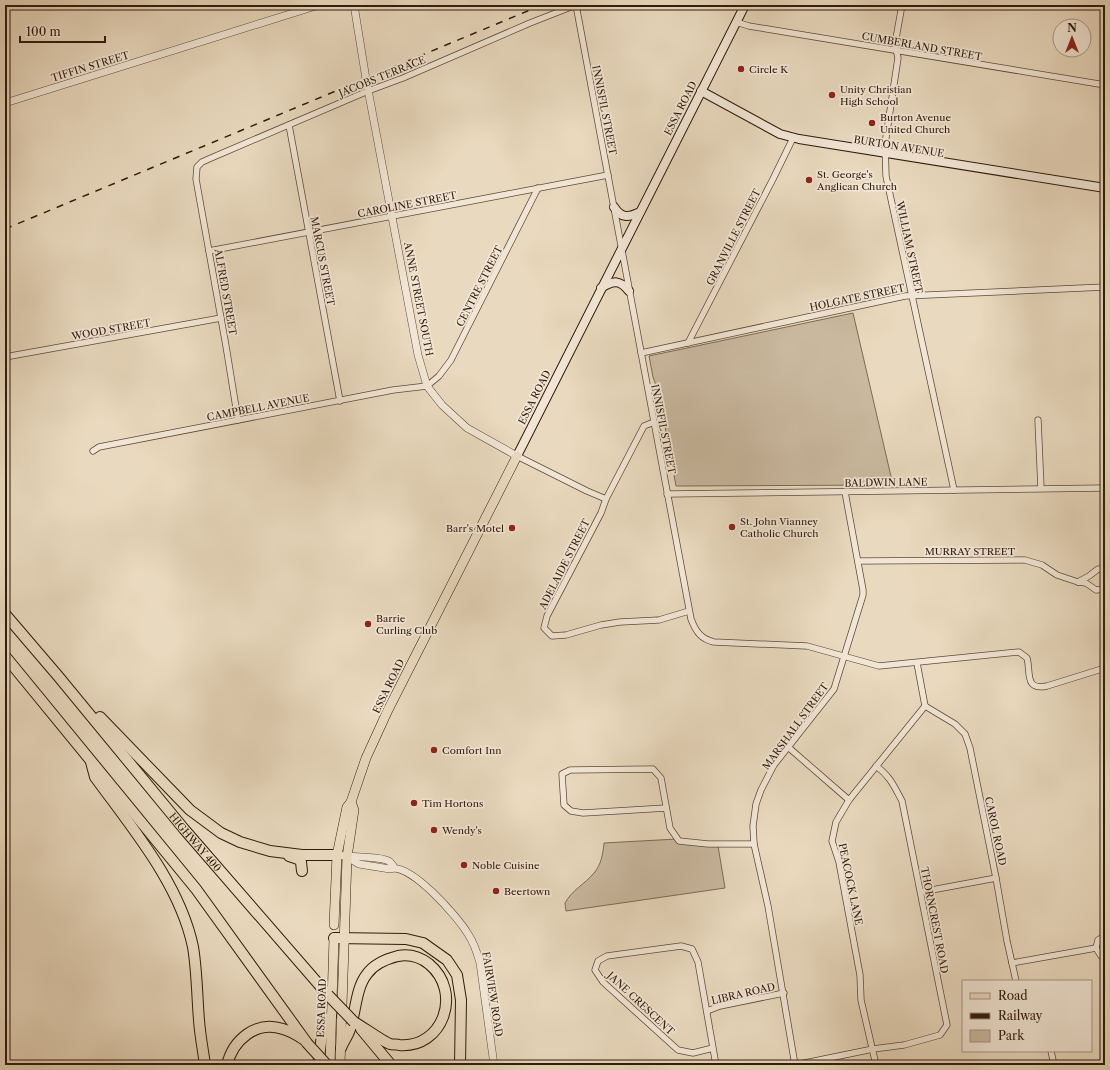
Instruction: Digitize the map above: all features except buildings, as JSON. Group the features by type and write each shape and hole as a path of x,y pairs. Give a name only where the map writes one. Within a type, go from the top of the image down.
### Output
{"highway":[{"name":"HIGHWAY 400","path":"5,614 184,829 328,995 354,1022 391,1065"},
{"path":"5,656 196,889 308,1043 327,1065"},
{"path":"58,676 93,709 190,810 221,833 240,842 278,855 298,859 301,862 302,871"},
{"path":"89,757 95,776 148,851 170,885 180,907 192,947 205,1065"},
{"path":"270,851 337,855"},
{"path":"334,938 406,939 423,943 447,960 457,975 461,1000 460,1065"},
{"path":"341,1048 349,1032 360,990 366,974 379,963 389,958 403,955 414,956 424,960 438,971 444,983 447,998 445,1011 439,1025 427,1037 418,1042 407,1045 390,1044 354,1022"},
{"path":"318,1065 323,1029 331,1016"},
{"path":"227,1065 234,1046 249,1033 261,1028 273,1027 283,1029 308,1043"}],"main road":[{"name":"ESSA ROAD","path":"330,1065 337,855 347,807 351,802 366,758 388,710 745,5"},
{"name":"BURTON AVENUE","path":"701,91 780,134 793,138 1105,188"},
{"path":"614,207 620,215 624,217 632,216 640,212"},
{"path":"601,288 610,282 616,282 624,285 630,291"},
{"name":"ESSA ROAD","path":"340,1065 342,970 345,938 348,857 354,810 351,802"}],"street":[{"name":"TIFFIN STREET","path":"5,104 319,5"},
{"name":"ANNE STREET SOUTH","path":"354,5 368,91 393,216 418,355 427,386 442,405 467,428 517,456 606,499"},
{"name":"JACOBS TERRACE","path":"197,167 202,162 368,91 403,78 530,23 576,5"},
{"name":"INNISFIL STREET","path":"576,5 689,611 696,631 703,638 720,643 807,646 879,666 1019,652 1027,658 1029,679 1033,685 1037,687 1047,686 1105,668"},
{"name":"WILLIAM STREET","path":"902,5 896,44 898,58 885,144 888,185 954,490"},
{"name":"CUMBERLAND STREET","path":"736,22 749,26 1105,85"},
{"name":"MARCUS STREET","path":"289,125 340,401"},
{"name":"GRANVILLE STREET","path":"688,343 793,138"},
{"name":"ALFRED STREET","path":"197,167 196,179 238,420"},
{"name":"CAROLINE STREET","path":"209,251 608,175"},
{"name":"CENTRE STREET","path":"427,386 440,376 451,360 538,188"},
{"name":"HOLGATE STREET","path":"641,353 912,295 1105,286"},
{"name":"WOOD STREET","path":"5,357 221,318"},
{"name":"CAMPBELL AVENUE","path":"93,450 99,447 393,390 427,386"},
{"path":"1038,420 1041,488"},
{"name":"ADELAIDE STREET","path":"654,422 644,426 606,499 601,513 547,616 544,628 552,636 566,635 614,623 659,620 689,611"},
{"name":"BALDWIN LANE","path":"667,494 1105,488"},
{"name":"MARSHALL STREET","path":"795,1065 785,1011 784,993 768,906 754,844 753,826 756,804 761,790 774,765 831,695 836,684 863,595 845,492"},
{"name":"MURRAY STREET","path":"858,561 1025,560 1042,565 1057,575 1086,583 1096,590 1105,589"},
{"path":"1078,582 1098,569 1105,570"},
{"path":"917,663 925,706"},
{"name":"PEACOCK LANE","path":"876,1065 861,1000 860,975 838,862 832,841 836,822 849,800 925,706"},
{"name":"CAROL ROAD","path":"925,706 955,724 965,734 970,748 1016,980"},
{"path":"788,747 849,800"},
{"name":"THORNCREST ROAD","path":"795,1065 873,1049 904,1045 940,1035 946,1025 902,801 892,781 886,773 876,766"},
{"path":"666,808 583,813 571,811 564,805 562,774 570,770 653,769 661,778 670,828 679,841 708,844 754,844"},
{"path":"337,855 348,857"},
{"name":"FAIRVIEW ROAD","path":"348,857 359,864 390,869 394,867 414,876 462,925 476,949 480,963 494,1065"},
{"path":"921,892 996,878"},
{"path":"1105,936 1098,940 1096,948 1101,956 1105,958"},
{"name":"JANE CRESCENT","path":"713,1048 693,1053 678,1050 603,982 595,970 598,961 607,956 681,946 692,949 698,962 716,1065"},
{"path":"1012,963 1096,948"},
{"name":"LIBRA ROAD","path":"707,1011 720,1006 784,993"},
{"path":"1051,1052 1054,1065"}],"green space":[{"path":"853,313 893,485 676,486 659,394 653,377 649,356"},
{"path":"677,839 718,846 725,888 566,911 565,903 568,898 590,877 600,863 604,843"}],"railway":[{"path":"5,229 542,5"}],"place":[{"name":"Circle K","path":"741,69"},
{"name":"Unity Christian High School","path":"832,95"},
{"name":"Burton Avenue United Church","path":"872,123"},
{"name":"St. George's Anglican Church","path":"809,180"},
{"name":"St. John Vianney Catholic Church","path":"732,527"},
{"name":"Barr's Motel","path":"512,528"},
{"name":"Barrie Curling Club","path":"368,624"},
{"name":"Comfort Inn","path":"434,750"},
{"name":"Tim Hortons","path":"414,803"},
{"name":"Wendy's","path":"434,830"},
{"name":"Noble Cuisine","path":"464,865"},
{"name":"Beertown","path":"496,891"}]}
